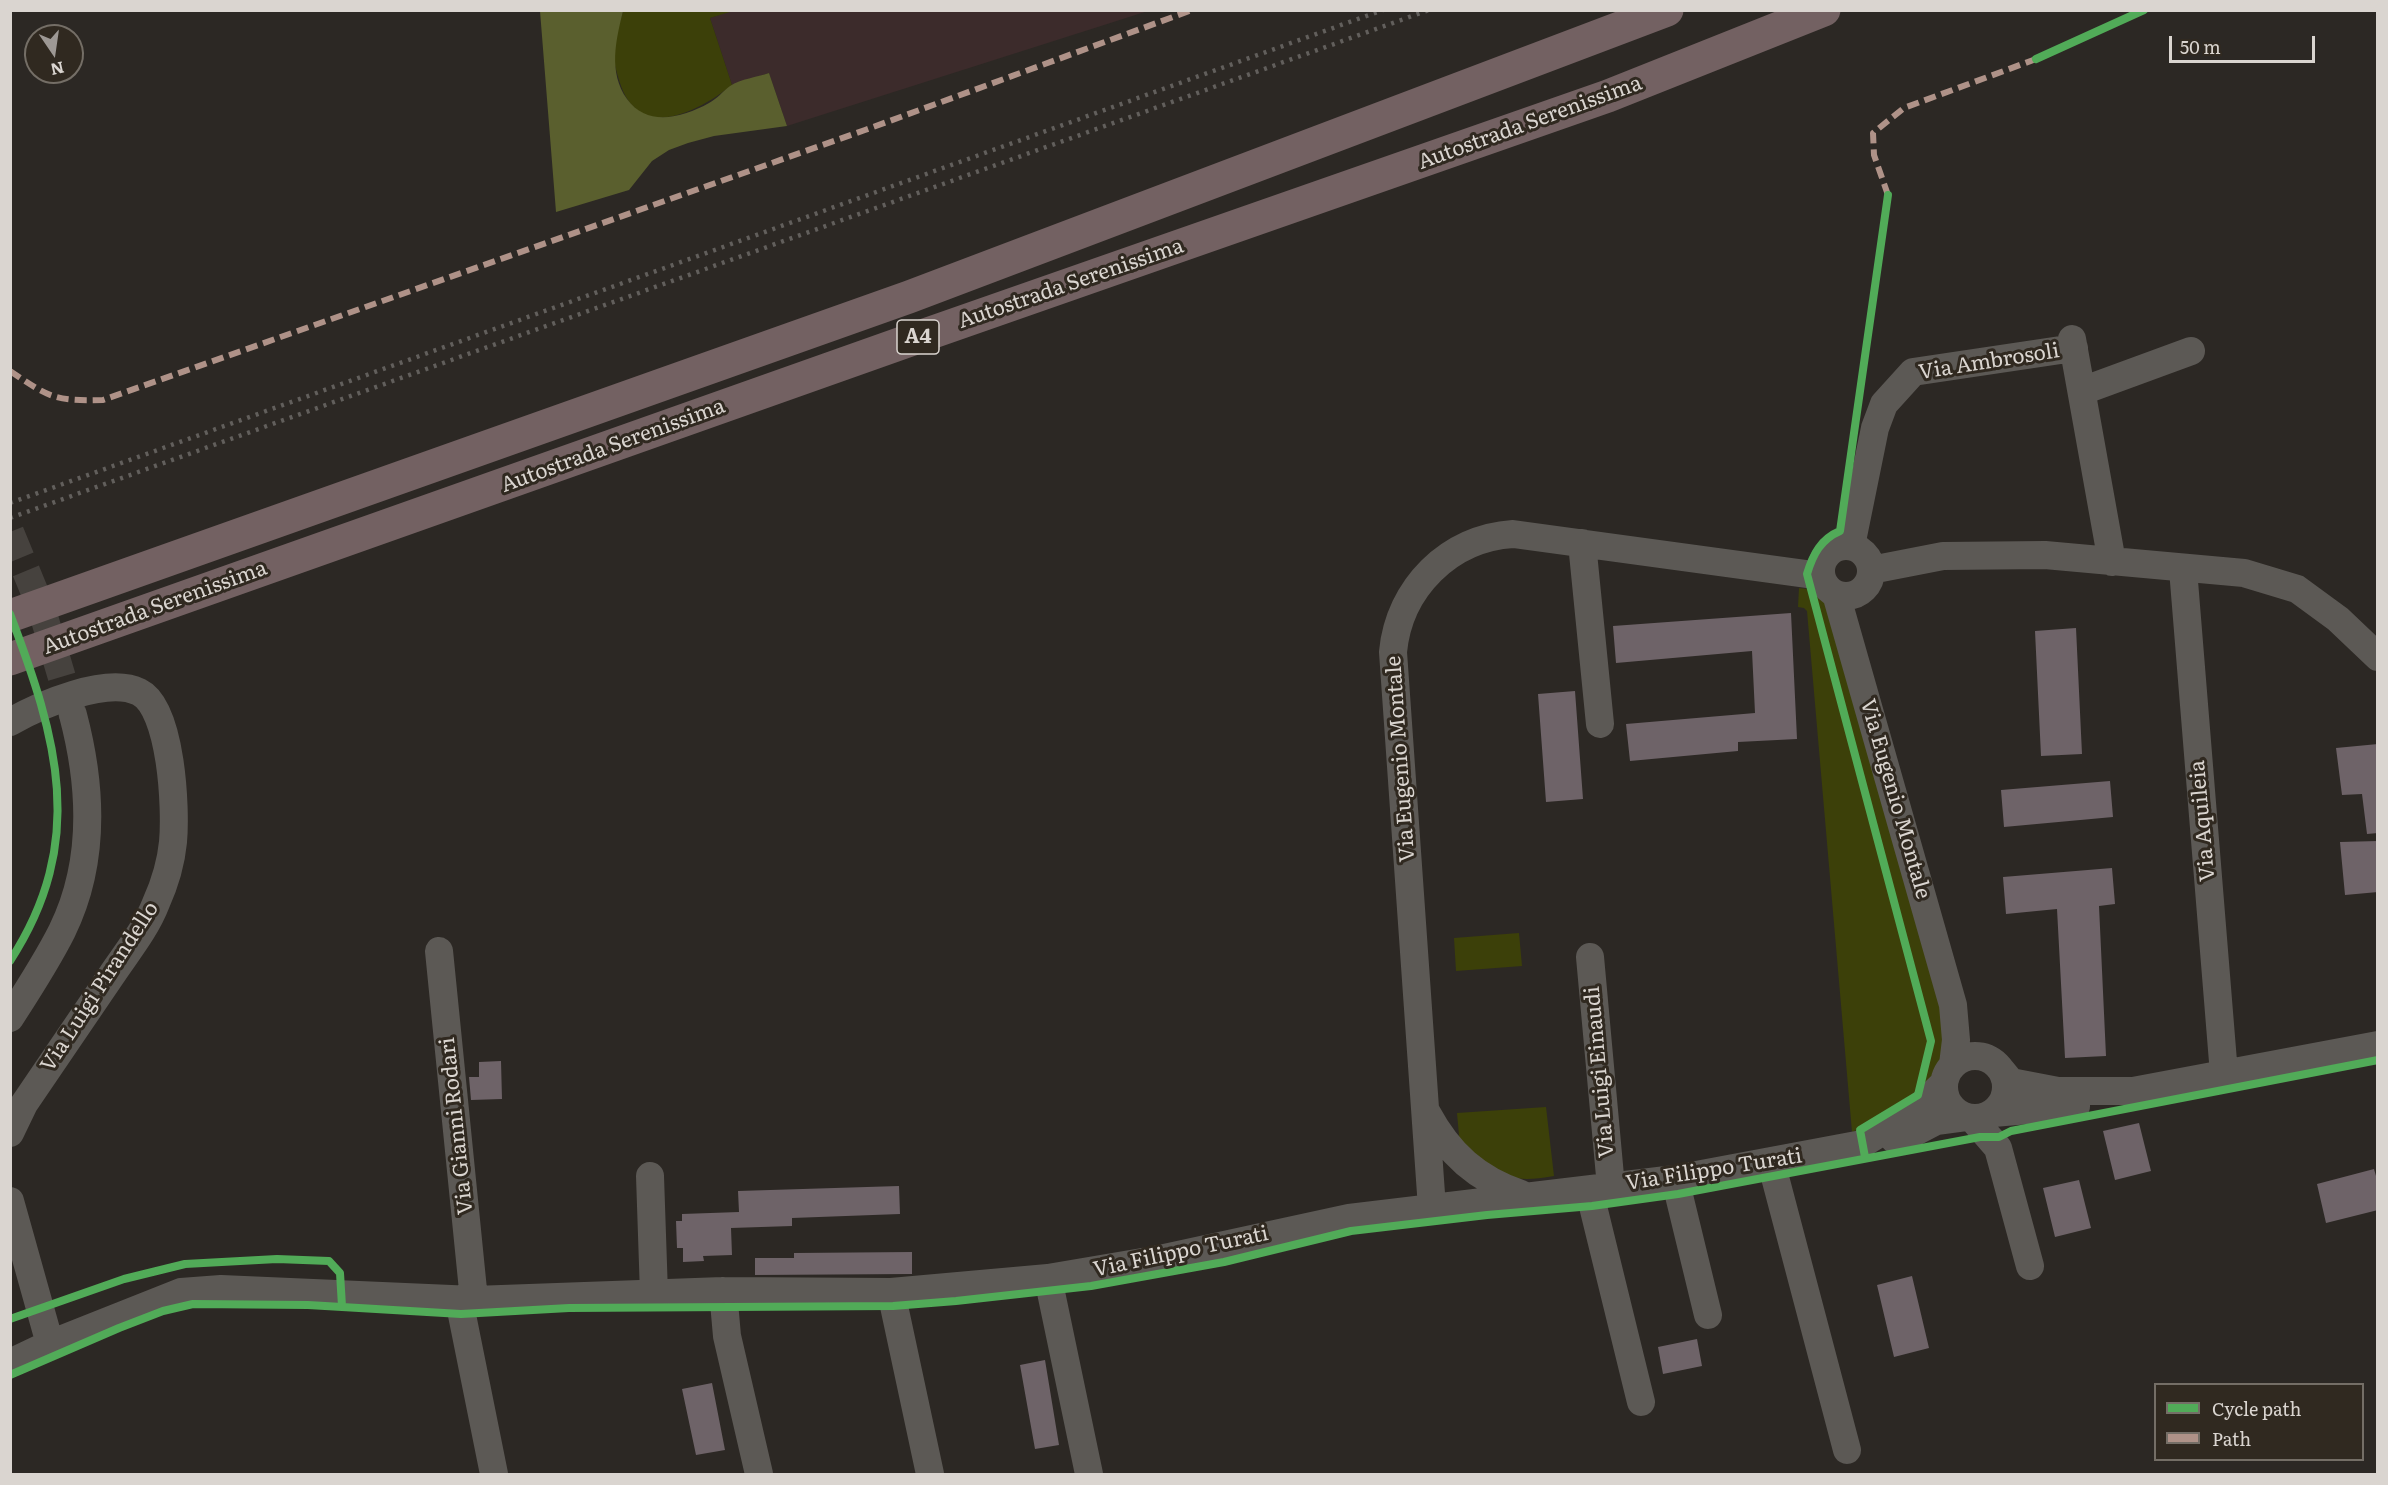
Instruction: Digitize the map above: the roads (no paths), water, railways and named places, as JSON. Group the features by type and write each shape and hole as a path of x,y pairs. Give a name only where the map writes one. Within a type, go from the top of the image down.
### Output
{"highway":[{"name":"Autostrada Serenissima","path":"10,616 909,297 1667,10"},
{"name":"Autostrada Serenissima","path":"10,659 1608,96 1824,10"}],"street":[{"name":"Via Ambrosoli","path":"1851,546 1875,428 1884,404 1912,372 2073,343 2112,562"},
{"path":"2082,391 2191,351"},
{"name":"Via Eugenio Montale","path":"1432,1208 1393,652 1397,627 1404,609 1423,579 1449,555 1466,544 1494,535 1513,534 1582,543 1828,585 1953,1005"},
{"path":"1582,543 1600,724"},
{"path":"1842,546 1851,546 1865,554 1871,570 1870,578 1860,592 1844,596 1828,585 1821,568 1828,553 1842,546"},
{"path":"1871,570 1943,556 2045,555 2244,573 2297,589 2338,619 2378,657"},
{"name":"Via Aquileia","path":"2183,569 2224,1074"},
{"name":"Via Luigi Pirandello","path":"10,722 27,712 95,689 116,686 141,692 151,703 167,746 174,811 173,843 167,876 150,918 24,1104 10,1133"},
{"path":"10,1018 62,931 75,900 84,860 89,825 89,790 73,715"},
{"name":"Via Gianni Rodari","path":"439,951 466,1300 494,1474"},
{"name":"Via Luigi Einaudi","path":"1590,957 1600,1188 1641,1402"},
{"path":"1953,1005 1973,1041 1998,1066 2007,1089 2005,1098 1985,1115"},
{"path":"1953,1005 1956,1040 1949,1074 1949,1104 1956,1112 1985,1115 2001,1125 1998,1148 2030,1266"},
{"name":"Via Filippo Turati","path":"10,1363 50,1344 181,1292 221,1289 466,1300 723,1292 891,1292 1048,1278 1160,1259 1349,1218 1675,1179 1868,1142 1901,1138 1936,1121 2075,1107 2133,1091 2378,1045"},
{"name":"Via Filippo Turati","path":"1868,1142 1915,1111 1968,1056 1977,1056 1998,1066 2011,1082 2058,1091 2133,1091"},
{"name":"Via Eugenio Montale","path":"1425,1109 1444,1141 1468,1167 1502,1187 1528,1196"},
{"path":"1771,1162 1847,1450"},
{"path":"650,1176 654,1294"},
{"path":"1675,1179 1708,1315"},
{"path":"10,1201 50,1344"},
{"path":"1048,1278 1089,1474"},
{"path":"723,1292 727,1336 759,1474"},
{"path":"891,1292 930,1474"}],"tunnel":[{"path":"10,532 42,610 73,715"}],"railway":[{"path":"10,503 1383,10"},
{"path":"10,518 1429,10"}]}
